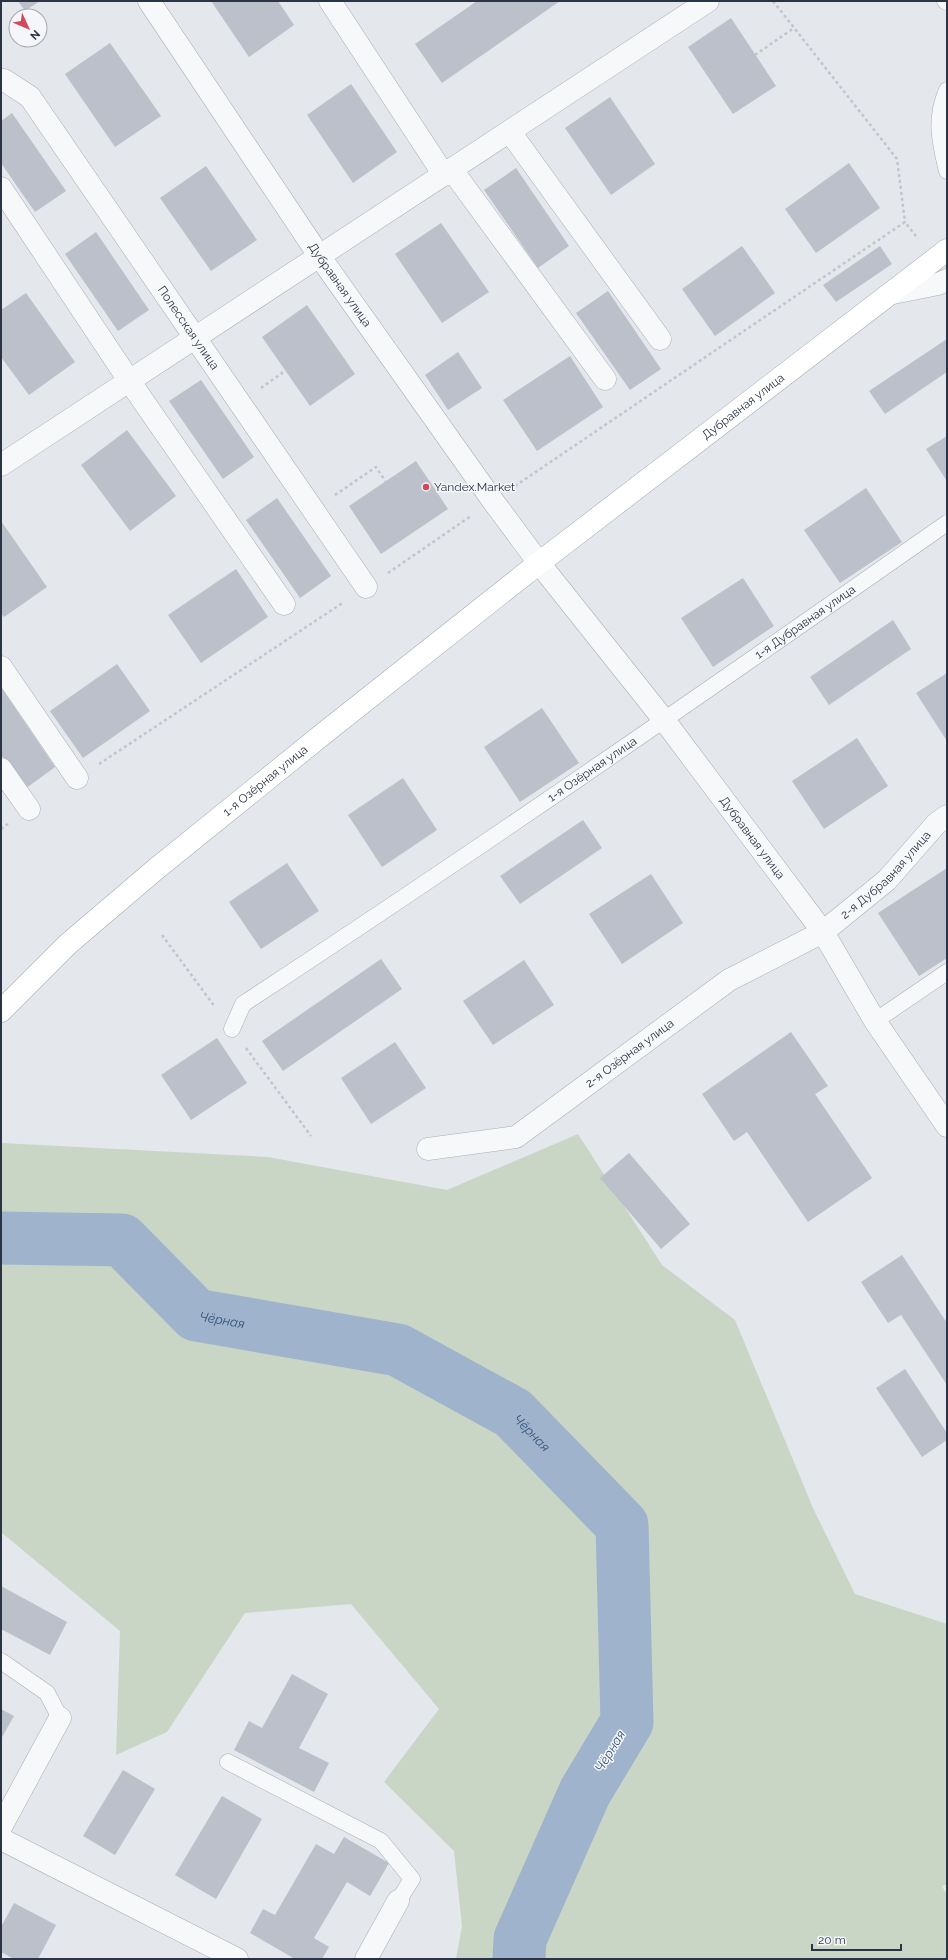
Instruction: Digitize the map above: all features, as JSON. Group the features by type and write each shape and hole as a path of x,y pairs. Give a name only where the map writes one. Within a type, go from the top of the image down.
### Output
{"main road":[{"name":"Дубравная улица","path":"539,563 893,293 947,250"},
{"name":"1-я Озёрная улица","path":"1,1011 68,944 156,869 539,563"}],"street":[{"name":"Дубравная улица","path":"149,1 320,257 539,563 664,720 823,932 875,1021 947,1126"},
{"path":"330,1 448,173 605,379"},
{"path":"1,465 196,339 510,132 695,5"},
{"name":"Полесская улица","path":"1,80 4,80 30,97 366,587"},
{"path":"510,132 660,339"},
{"path":"1,188 130,382 284,604"},
{"path":"893,293 938,284 947,280"},
{"path":"1,667 77,778"},
{"path":"1,769 29,809"},
{"name":"2-я Дубравная улица","path":"823,932 887,880 936,824 947,816"},
{"name":"2-я Озёрная улица","path":"428,1149 516,1137 729,980 823,932"},
{"path":"1,1827 60,1718"},
{"path":"1,1839 237,1959"},
{"path":"366,1959 398,1901"}],"lane":[{"path":"947,90 943,100 938,132 947,170"},
{"name":"1-я Дубравная улица","path":"664,720 947,523"},
{"name":"1-я Озёрная улица","path":"232,1029 243,1004 415,892 664,720"},
{"path":"875,1021 947,972"},
{"path":"1,1662 47,1693 60,1718"},
{"path":"228,1762 381,1841 412,1879 398,1901"}],"path":[{"path":"773,1 897,159 905,222"},
{"path":"755,55 794,28"},
{"path":"313,509 376,467 386,482"},
{"path":"162,935 311,1136"}],"green space":[{"path":"578,1134 662,1265 735,1320 813,1508 855,1594 947,1624 947,1884 942,1886 947,1895 947,1959 456,1959 462,1926 454,1851 384,1782 439,1709 351,1604 245,1613 167,1732 116,1755 120,1631 1,1532 1,1143 268,1157 447,1190"}],"building":[{"path":"18,1 40,1 30,8 23,8"},
{"path":"211,1 278,1 294,25 249,57"},
{"path":"477,1 560,1 442,83 415,44"},
{"path":"731,18 776,86 733,114 688,47"},
{"path":"110,43 161,116 115,147 65,74"},
{"path":"351,84 397,152 353,183 307,115"},
{"path":"610,97 655,164 611,195 565,128"},
{"path":"12,113 66,191 35,212 1,163 1,121"},
{"path":"849,163 880,208 816,253 785,209"},
{"path":"206,166 257,240 211,271 160,198"},
{"path":"516,168 569,246 538,268 484,190"},
{"path":"441,223 489,292 442,323 395,254"},
{"path":"96,232 149,310 118,331 65,254"},
{"path":"742,246 775,293 715,336 682,289"},
{"path":"880,246 892,264 836,302 823,285"},
{"path":"608,291 661,369 630,390 576,313"},
{"path":"26,293 75,362 29,395 1,357 1,310"},
{"path":"307,305 355,374 310,406 262,337"},
{"path":"947,339 947,372 885,414 869,391"},
{"path":"458,352 482,388 448,410 425,375"},
{"path":"570,356 603,407 537,451 503,400"},
{"path":"201,380 254,457 223,479 169,401"},
{"path":"127,430 176,496 130,531 81,465"},
{"path":"947,436 947,481 926,449"},
{"path":"416,461 448,509 381,554 349,506"},
{"path":"866,488 902,542 840,583 804,530"},
{"path":"277,498 331,576 300,598 246,520"},
{"path":"1,521 47,587 4,617 1,613"},
{"path":"236,569 268,617 201,663 168,615"},
{"path":"743,578 774,626 713,667 681,618"},
{"path":"893,620 911,649 829,705 810,677"},
{"path":"117,664 150,711 83,758 50,711"},
{"path":"947,673 947,741 916,693"},
{"path":"2,689 55,767 25,789 1,755"},
{"path":"542,708 579,763 520,802 484,747"},
{"path":"857,738 888,786 824,829 792,781"},
{"path":"403,778 437,830 382,867 348,815"},
{"path":"583,820 602,848 520,904 500,876"},
{"path":"287,863 319,911 261,949 229,902"},
{"path":"947,868 947,958 919,976 878,913"},
{"path":"651,874 683,923 622,964 589,914"},
{"path":"381,959 402,989 283,1071 262,1041"},
{"path":"524,960 554,1005 493,1045 463,1001"},
{"path":"791,1032 828,1086 815,1094 872,1178 808,1222 747,1132 734,1141 702,1094"},
{"path":"217,1038 247,1083 191,1120 161,1075"},
{"path":"395,1042 426,1088 371,1124 341,1078"},
{"path":"629,1153 690,1224 661,1249 600,1178"},
{"path":"902,1255 947,1323 947,1385 901,1315 888,1323 861,1282"},
{"path":"905,1369 947,1433 947,1440 922,1457 876,1388"},
{"path":"1,1586 67,1622 50,1655 1,1629"},
{"path":"292,1674 328,1694 299,1748 329,1763 314,1792 234,1750 249,1721 262,1728"},
{"path":"1,1709 14,1716 1,1739"},
{"path":"123,1770 155,1789 115,1855 83,1836"},
{"path":"222,1796 262,1819 216,1899 175,1875"},
{"path":"344,1837 389,1863 370,1896 347,1882 314,1938 329,1947 322,1959 295,1959 250,1933 263,1909 275,1915 316,1844 334,1854"},
{"path":"14,1903 56,1925 38,1959 14,1959 1,1952 1,1927"}],"waterway":[{"name":"Чёрная","path":"1,1238 122,1240 196,1315 398,1350 513,1413 622,1525 627,1722 585,1792 520,1939 519,1959"}],"place":[{"name":"Yandex.Market","path":"426,487"}]}
